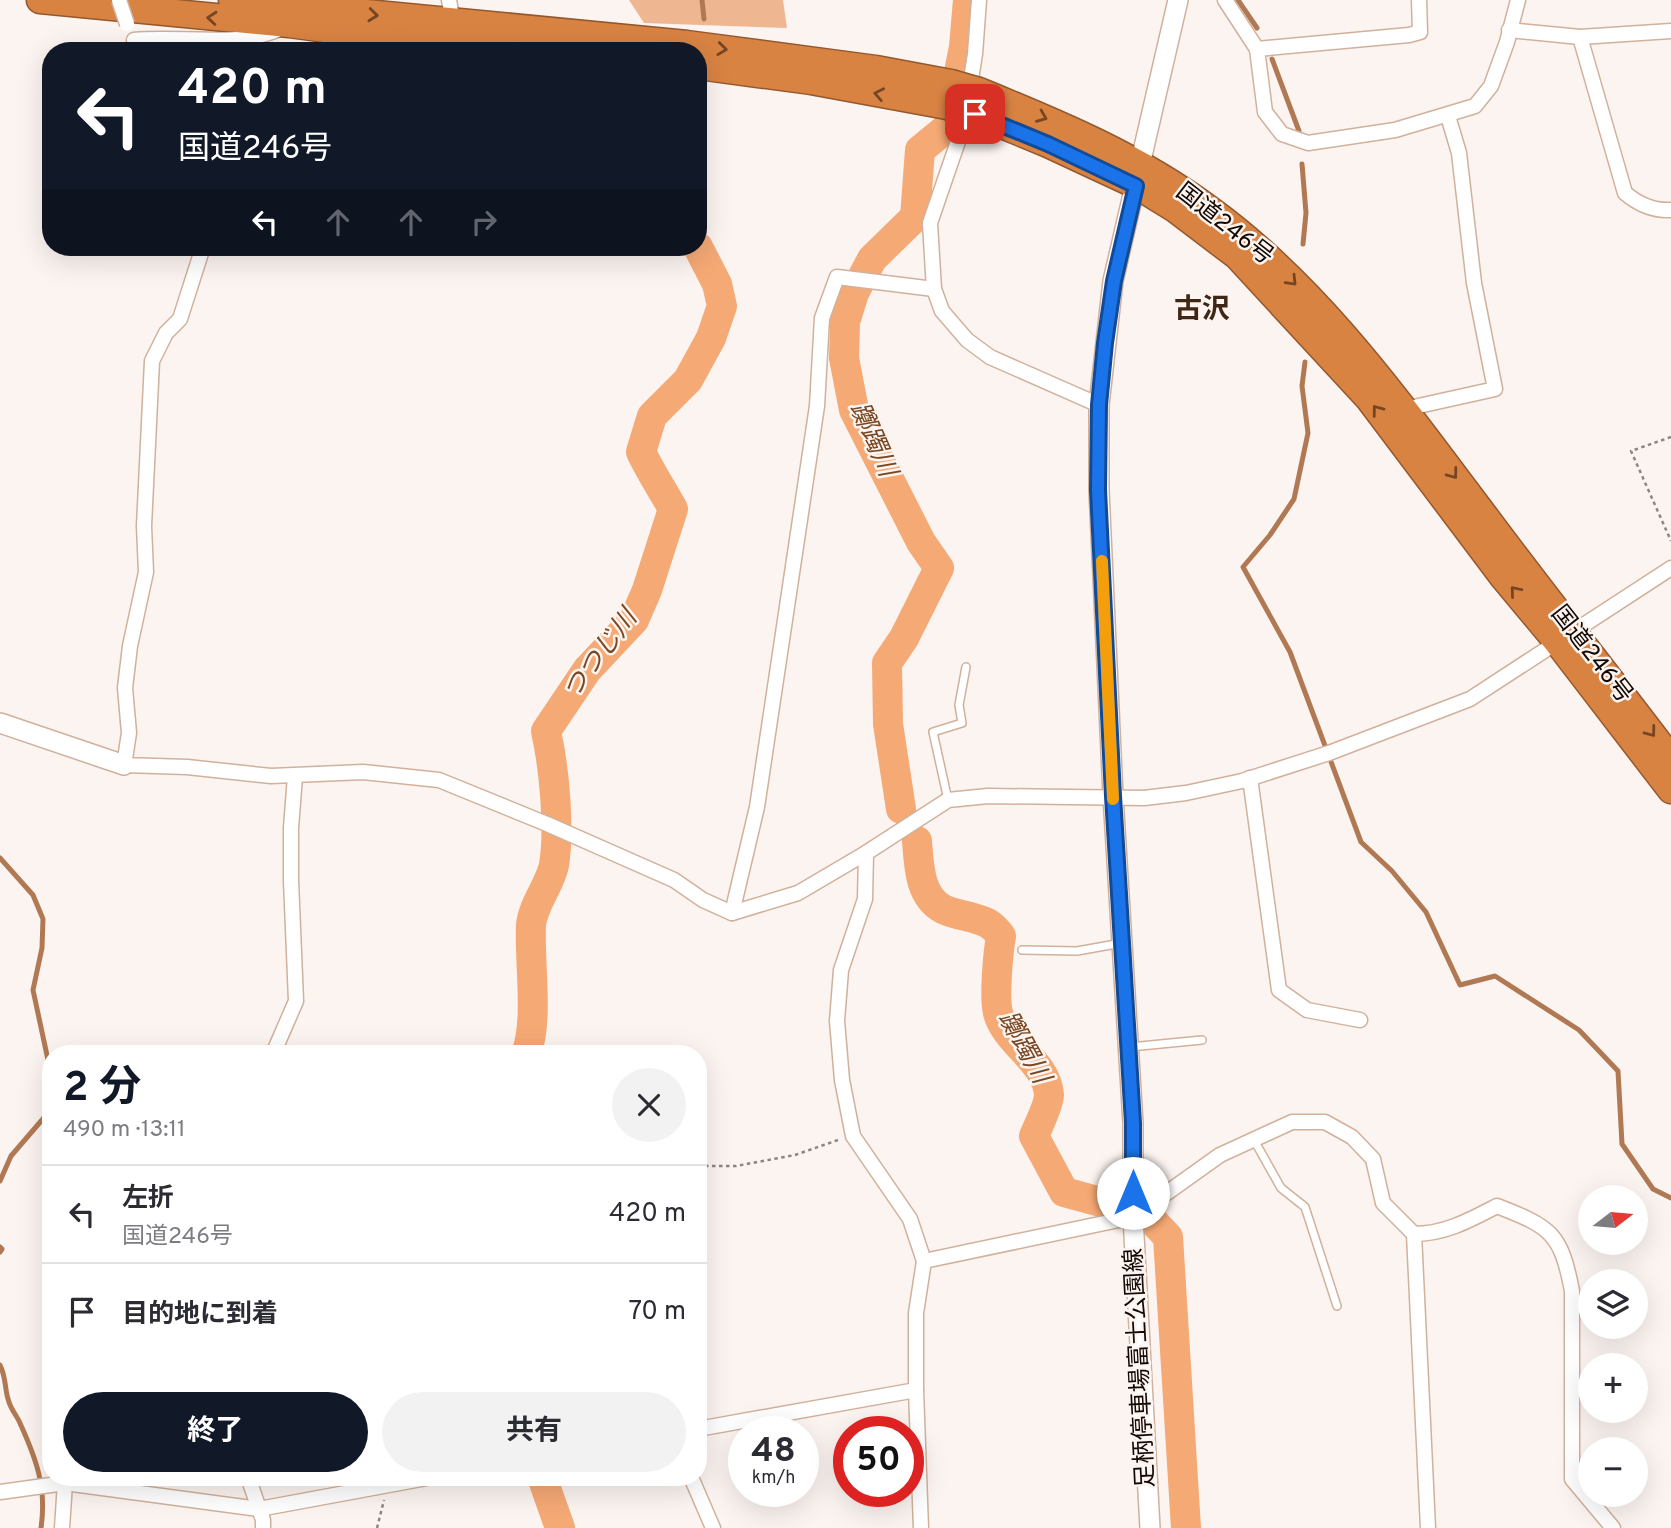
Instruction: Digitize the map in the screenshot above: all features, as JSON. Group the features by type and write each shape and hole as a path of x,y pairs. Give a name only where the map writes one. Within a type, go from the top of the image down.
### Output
{"highway":[{"name":"国道246号","path":"40,0 294,11 451,11 679,42"},
{"name":"国道246号","path":"232,0 294,11 377,36 445,42"},
{"name":"国道246号","path":"707,46 876,69 977,103 1048,144 1139,175 1210,209 1271,260 1325,316 1405,409 1552,607 1567,638 1671,790"},
{"name":"国道246号","path":"707,67 949,95"},
{"name":"国道246号","path":"1139,175 1175,209 1237,256 1306,329 1369,399 1503,577 1567,638 1671,759"}],"main road":[{"name":"足柄停車場富士公園線","path":"1150,1528 1133,1217 1133,1123 1098,490 1099,405 1114,281 1178,0"},
{"path":"0,723 124,765"}],"street":[{"path":"119,0 134,42"},
{"path":"979,0 975,54 964,124 930,223 934,289 942,311 967,340 990,357 1099,405"},
{"path":"1226,0 1257,49 1265,111 1282,134 1308,143 1395,130 1475,106 1491,86 1518,0"},
{"path":"1257,49 1420,32 1419,0"},
{"path":"184,42 268,35 294,11"},
{"path":"1509,30 1580,37 1671,31"},
{"path":"1580,37 1625,193 1633,200 1658,211 1671,210"},
{"path":"1405,409 1495,388 1474,283 1458,153 1448,116"},
{"path":"200,256 180,319 166,332 152,361 144,526 146,572 130,646 125,688 129,733 124,765 187,767 271,776 363,772 439,780 674,880 703,900 732,912 797,893 866,853 948,800 988,796 1144,798 1186,793 1250,778 1340,748 1470,699 1671,568"},
{"path":"732,912 757,807 817,406 822,318 837,277 934,289"},
{"path":"277,1045 296,1001 291,880 295,776"},
{"path":"1250,778 1279,990 1307,1010 1360,1020"},
{"path":"866,853 865,899 841,970 836,1021 842,1080 853,1136 910,1219 924,1261 916,1313 921,1528"},
{"path":"924,1261 1133,1217 1220,1155 1292,1122 1325,1122 1352,1137 1373,1159 1383,1203 1414,1234 1428,1528"},
{"path":"1414,1234 1436,1234 1497,1206 1541,1224 1555,1240 1566,1261 1572,1291 1572,1479 1613,1528"},
{"path":"707,1427 916,1390"},
{"path":"0,1492 42,1486"},
{"path":"60,1486 62,1528"},
{"path":"83,1486 259,1509 369,1486"},
{"path":"251,1486 264,1520 262,1528"},
{"path":"695,1486 713,1528"}],"lane":[{"path":"948,800 933,732 962,723 959,705 966,667"},
{"path":"1022,950 1077,951 1123,943"},
{"path":"1129,1047 1202,1040"},
{"path":"1254,1140 1281,1188 1305,1208 1338,1306"}],"path":[{"path":"1671,437 1631,451 1671,541"},
{"path":"707,1166 736,1166 795,1155 853,1136"},
{"path":"377,1528 387,1486"}],"shaded area":[{"path":"629,0 783,0 787,28 644,23"}],"waterway":[{"name":"つつじ川","path":"702,0 704,19"},
{"name":"躑躅川","path":"901,809 888,724 887,663 904,638 939,568 921,542 854,410 844,358 845,322 854,293 872,259 915,217 920,150 948,127 964,47 968,0"},
{"path":"1238,0 1257,28"},
{"path":"1272,59 1299,131"},
{"path":"1302,164 1306,213 1303,244"},
{"name":"つつじ川","path":"529,1045 533,1008 532,917 552,872 556,850 555,798 546,731 587,670 634,620 647,590 673,509 641,452 652,416 688,380 711,338 722,306 717,284 703,256"},
{"path":"1305,362 1302,386 1308,433 1294,499 1270,535 1243,567 1290,652 1361,842 1392,871 1426,912 1460,985 1495,976 1579,1030 1618,1071 1622,1144 1653,1189 1671,1198"},
{"name":"躑躅川","path":"917,841 922,879 935,903 949,912 987,923 1001,936 996,986 998,1013 1002,1024 1034,1062 1047,1083 1049,1099 1034,1136 1064,1192 1119,1207"},
{"path":"0,858 33,895 43,919 42,948 33,990 45,1045"},
{"path":"0,1181 11,1156 42,1120"},
{"name":"躑躅川","path":"1153,1221 1168,1237 1186,1528"},
{"path":"0,1247 0,1252"},
{"path":"0,1365 10,1405 39,1473 41,1528"},
{"name":"つつじ川","path":"545,1486 560,1528"}],"slow traffic":[{"path":"1102,561 1113,799"}],"district":[{"name":"古沢","path":"1202,311"}],"route":[{"path":"975,114 1048,144 1136,186 1114,281 1105,343 1099,405 1098,490 1133,1123 1133,1193"}]}
